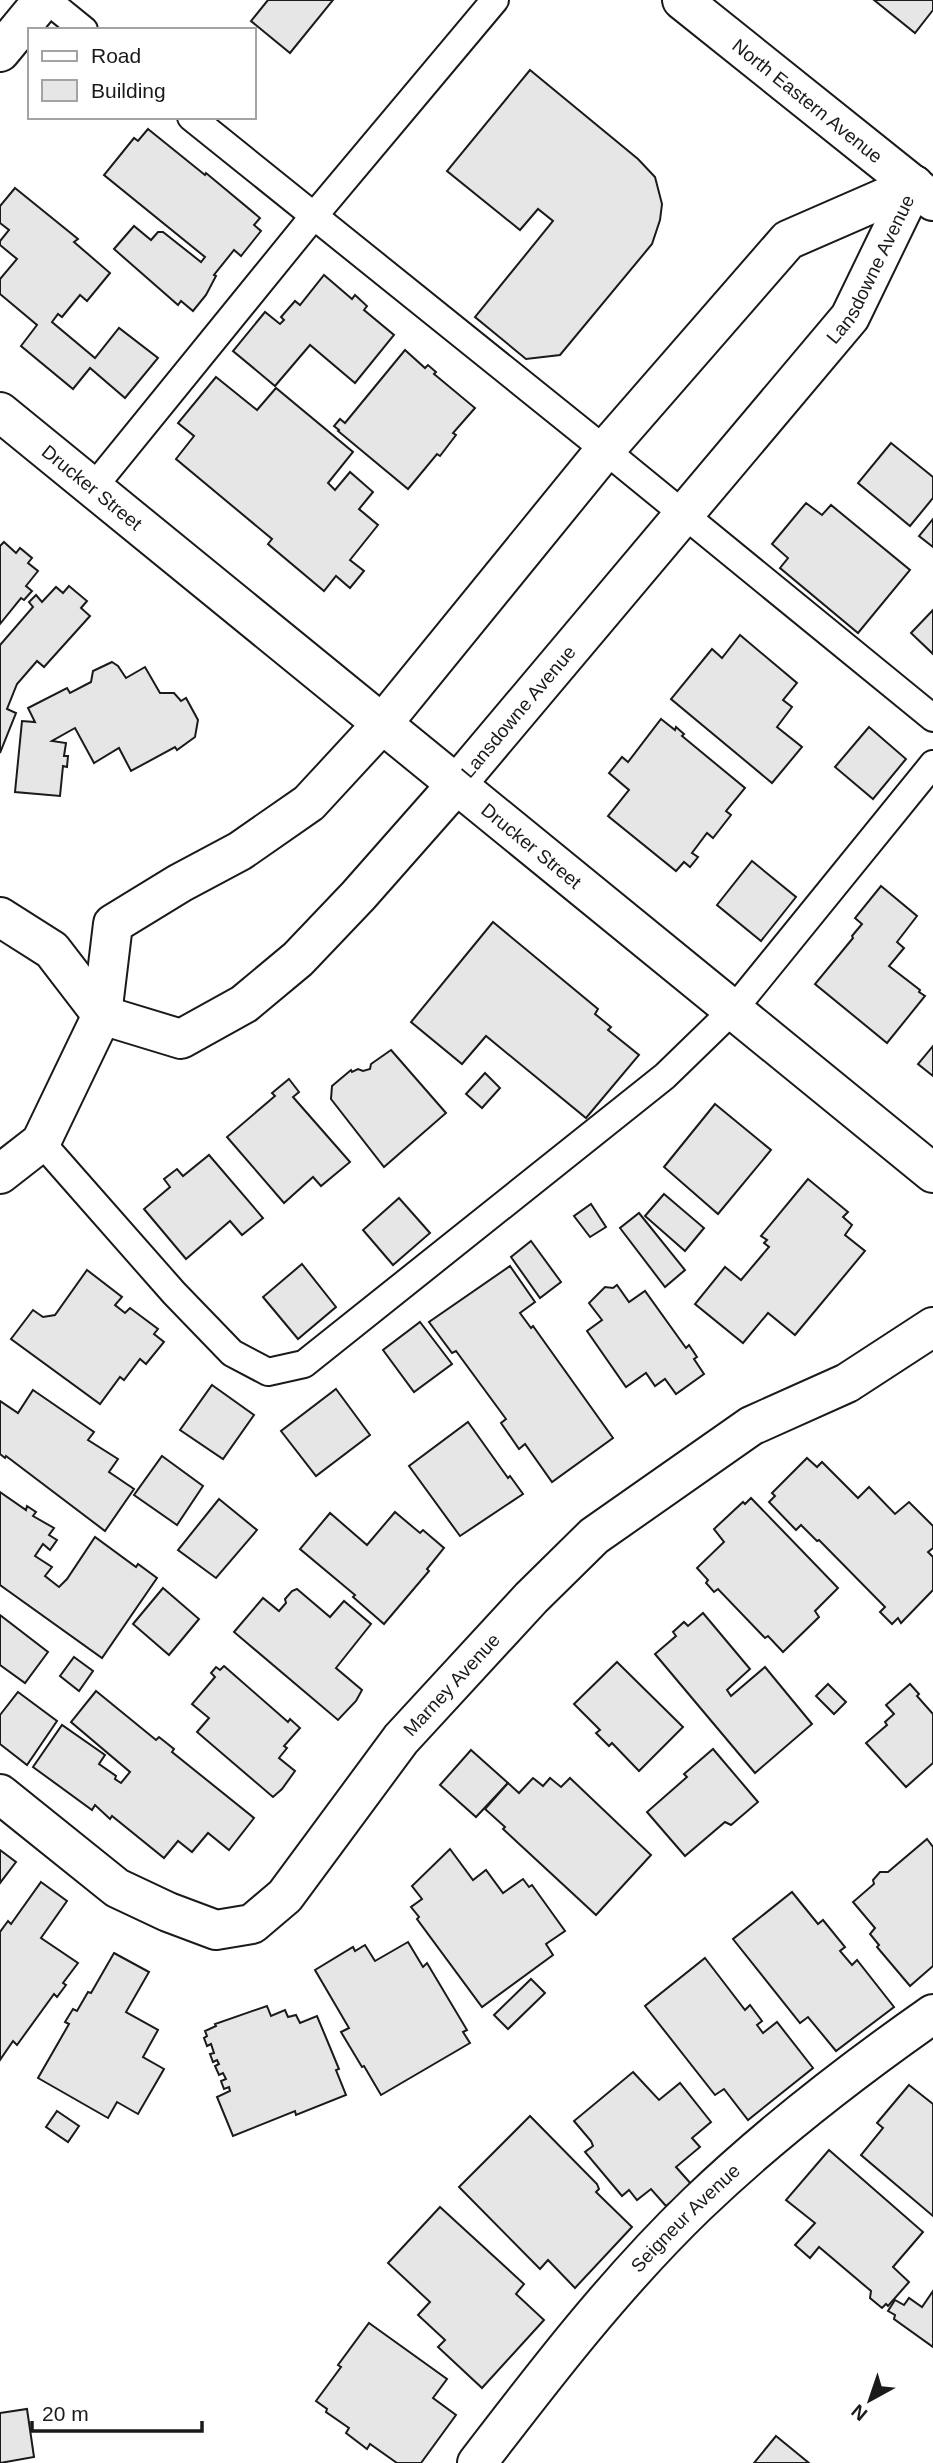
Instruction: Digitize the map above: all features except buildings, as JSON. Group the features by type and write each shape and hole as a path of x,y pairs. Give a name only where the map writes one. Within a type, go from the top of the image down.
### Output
{"street":[{"path":"0,52 45,0"},
{"name":"North Eastern Avenue","path":"682,0 923,193"},
{"name":"Lansdowne Avenue","path":"923,193 850,317 456,785 358,896 298,958 244,1004 181,1040 102,1015 113,923 240,851 309,803 382,724 606,450 788,240 923,193"},
{"name":"Drucker Street","path":"0,412 933,1173"},
{"path":"0,917 52,950 102,1015 41,1142 0,1174"},
{"name":"Marney Avenue","path":"0,1794 117,1888 215,1930 252,1924 285,1896 401,1739 531,1598 594,1536 751,1426 847,1383 933,1326"},
{"name":"Seigneur Avenue","path":"477,2463 614,2292 696,2205 771,2136 873,2056 933,2014"}],"lane":[{"path":"45,0 81,28"},
{"path":"92,489 313,217 495,0"},
{"path":"193,119 606,450 933,718"},
{"path":"41,1142 174,1293 232,1353 268,1372 304,1364 665,1076 734,1009 933,764"}]}
